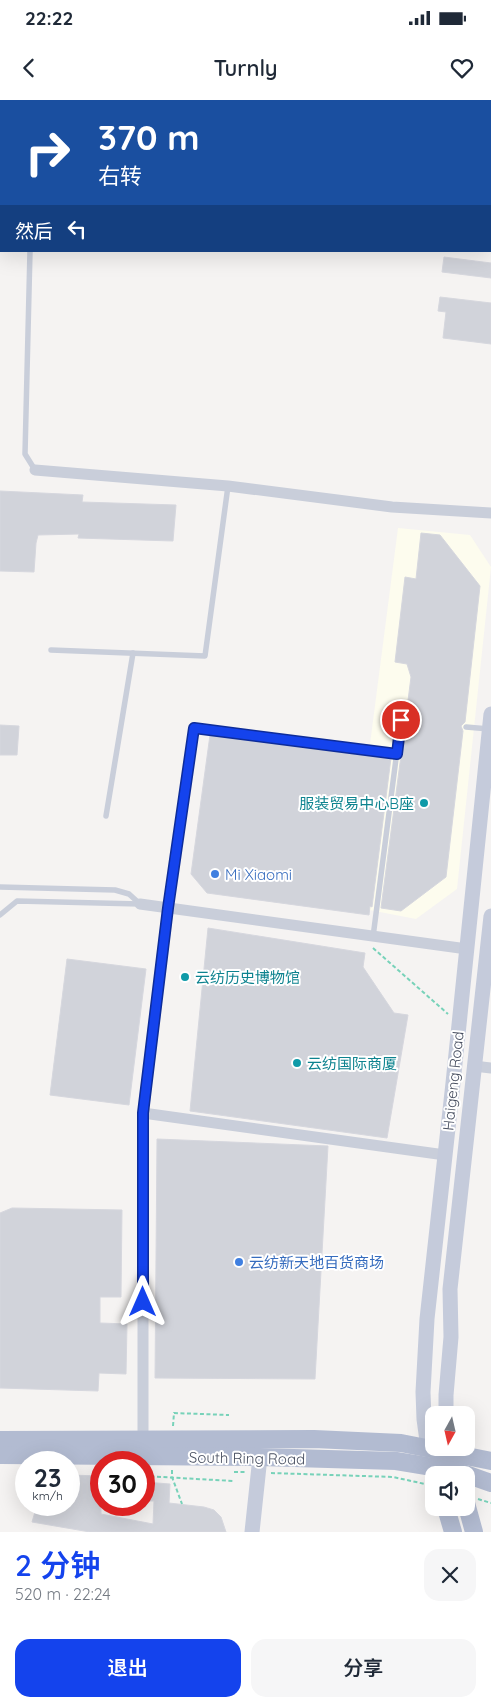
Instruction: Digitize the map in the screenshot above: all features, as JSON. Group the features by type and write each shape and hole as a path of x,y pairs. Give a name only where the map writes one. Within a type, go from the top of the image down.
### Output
{"main road":[{"name":"Haigeng Road","path":"425,1426 423,1392 426,1319 491,714"},
{"name":"Haigeng Road","path":"446,1406 451,1337 450,1289 491,916"},
{"name":"South Ring Road","path":"0,1440 314,1439 401,1443 425,1447"},
{"name":"South Ring Road","path":"0,1455 259,1465 396,1461 425,1468"},
{"name":"South Ring Road","path":"473,1456 491,1461"},
{"path":"252,1532 259,1465"},
{"name":"South Ring Road","path":"475,1479 491,1484"},
{"path":"448,1516 453,1532"},
{"path":"470,1516 474,1532"}],"street":[{"path":"35,470 228,486 392,508 491,513"},
{"path":"140,904 467,949"},
{"path":"143,1440 143,1113 168,908"},
{"path":"474,1066 491,1068"},
{"path":"143,1113 445,1155"}],"lane":[{"path":"30,252 25,454 35,470"},
{"path":"51,650 204,656 228,486"},
{"path":"106,816 134,653"},
{"path":"373,936 401,720 412,721"},
{"path":"466,727 489,729"},
{"path":"168,908 194,728 397,754"},
{"path":"0,887 115,890 129,894 140,904"},
{"path":"0,916 18,901 140,904"}],"path":[{"path":"358,935 459,1024"},
{"path":"174,1414 229,1414"},
{"path":"230,1472 259,1465 393,1477 425,1484"},
{"path":"163,1470 173,1470"},
{"path":"155,1477 233,1481"},
{"path":"172,1478 182,1504"}],"shaded area":[{"path":"398,528 470,535 491,567 457,889 416,919 349,906"}],"building":[{"path":"444,257 491,263 491,278 442,272"},
{"path":"440,297 491,303 491,344 443,338 446,312 438,311"},
{"path":"0,491 83,495 82,502 176,505 173,541 78,538 79,534 38,535 34,572 0,571"},
{"path":"421,533 440,535 480,586 465,722 461,726 463,731 446,877 401,911 381,908 405,725 414,725 417,721 414,717 406,716 411,677 407,664 395,662 405,577 416,579"},
{"path":"0,725 19,726 17,755 0,755"},
{"path":"210,735 391,758 372,907 370,906 369,915 207,893 191,874"},
{"name":"云纺国际商厦","path":"208,928 365,953 363,967 394,1013 408,1015 387,1138 190,1111"},
{"path":"67,959 146,969 129,1105 50,1095"},
{"name":"云纺新天地百货商场","path":"157,1139 328,1146 315,1379 155,1378"},
{"path":"12,1208 122,1210 121,1297 100,1297 100,1323 127,1324 126,1374 99,1373 98,1391 0,1388 0,1213"},
{"path":"80,1475 90,1476 90,1516 111,1516 153,1524 153,1516 155,1516 155,1483 170,1484 169,1503 214,1510 221,1517 226,1532 90,1532 32,1522 34,1516 80,1516"}],"place":[{"name":"服装贸易中心B座","path":"424,803"},
{"name":"Mi Xiaomi","path":"215,874"},
{"name":"云纺历史博物馆","path":"185,977"},
{"name":"云纺国际商厦","path":"297,1063"},
{"name":"云纺新天地百货商场","path":"239,1262"}],"route":[{"path":"143,1302 143,1113 168,908 194,728 397,754 401,720"}]}
